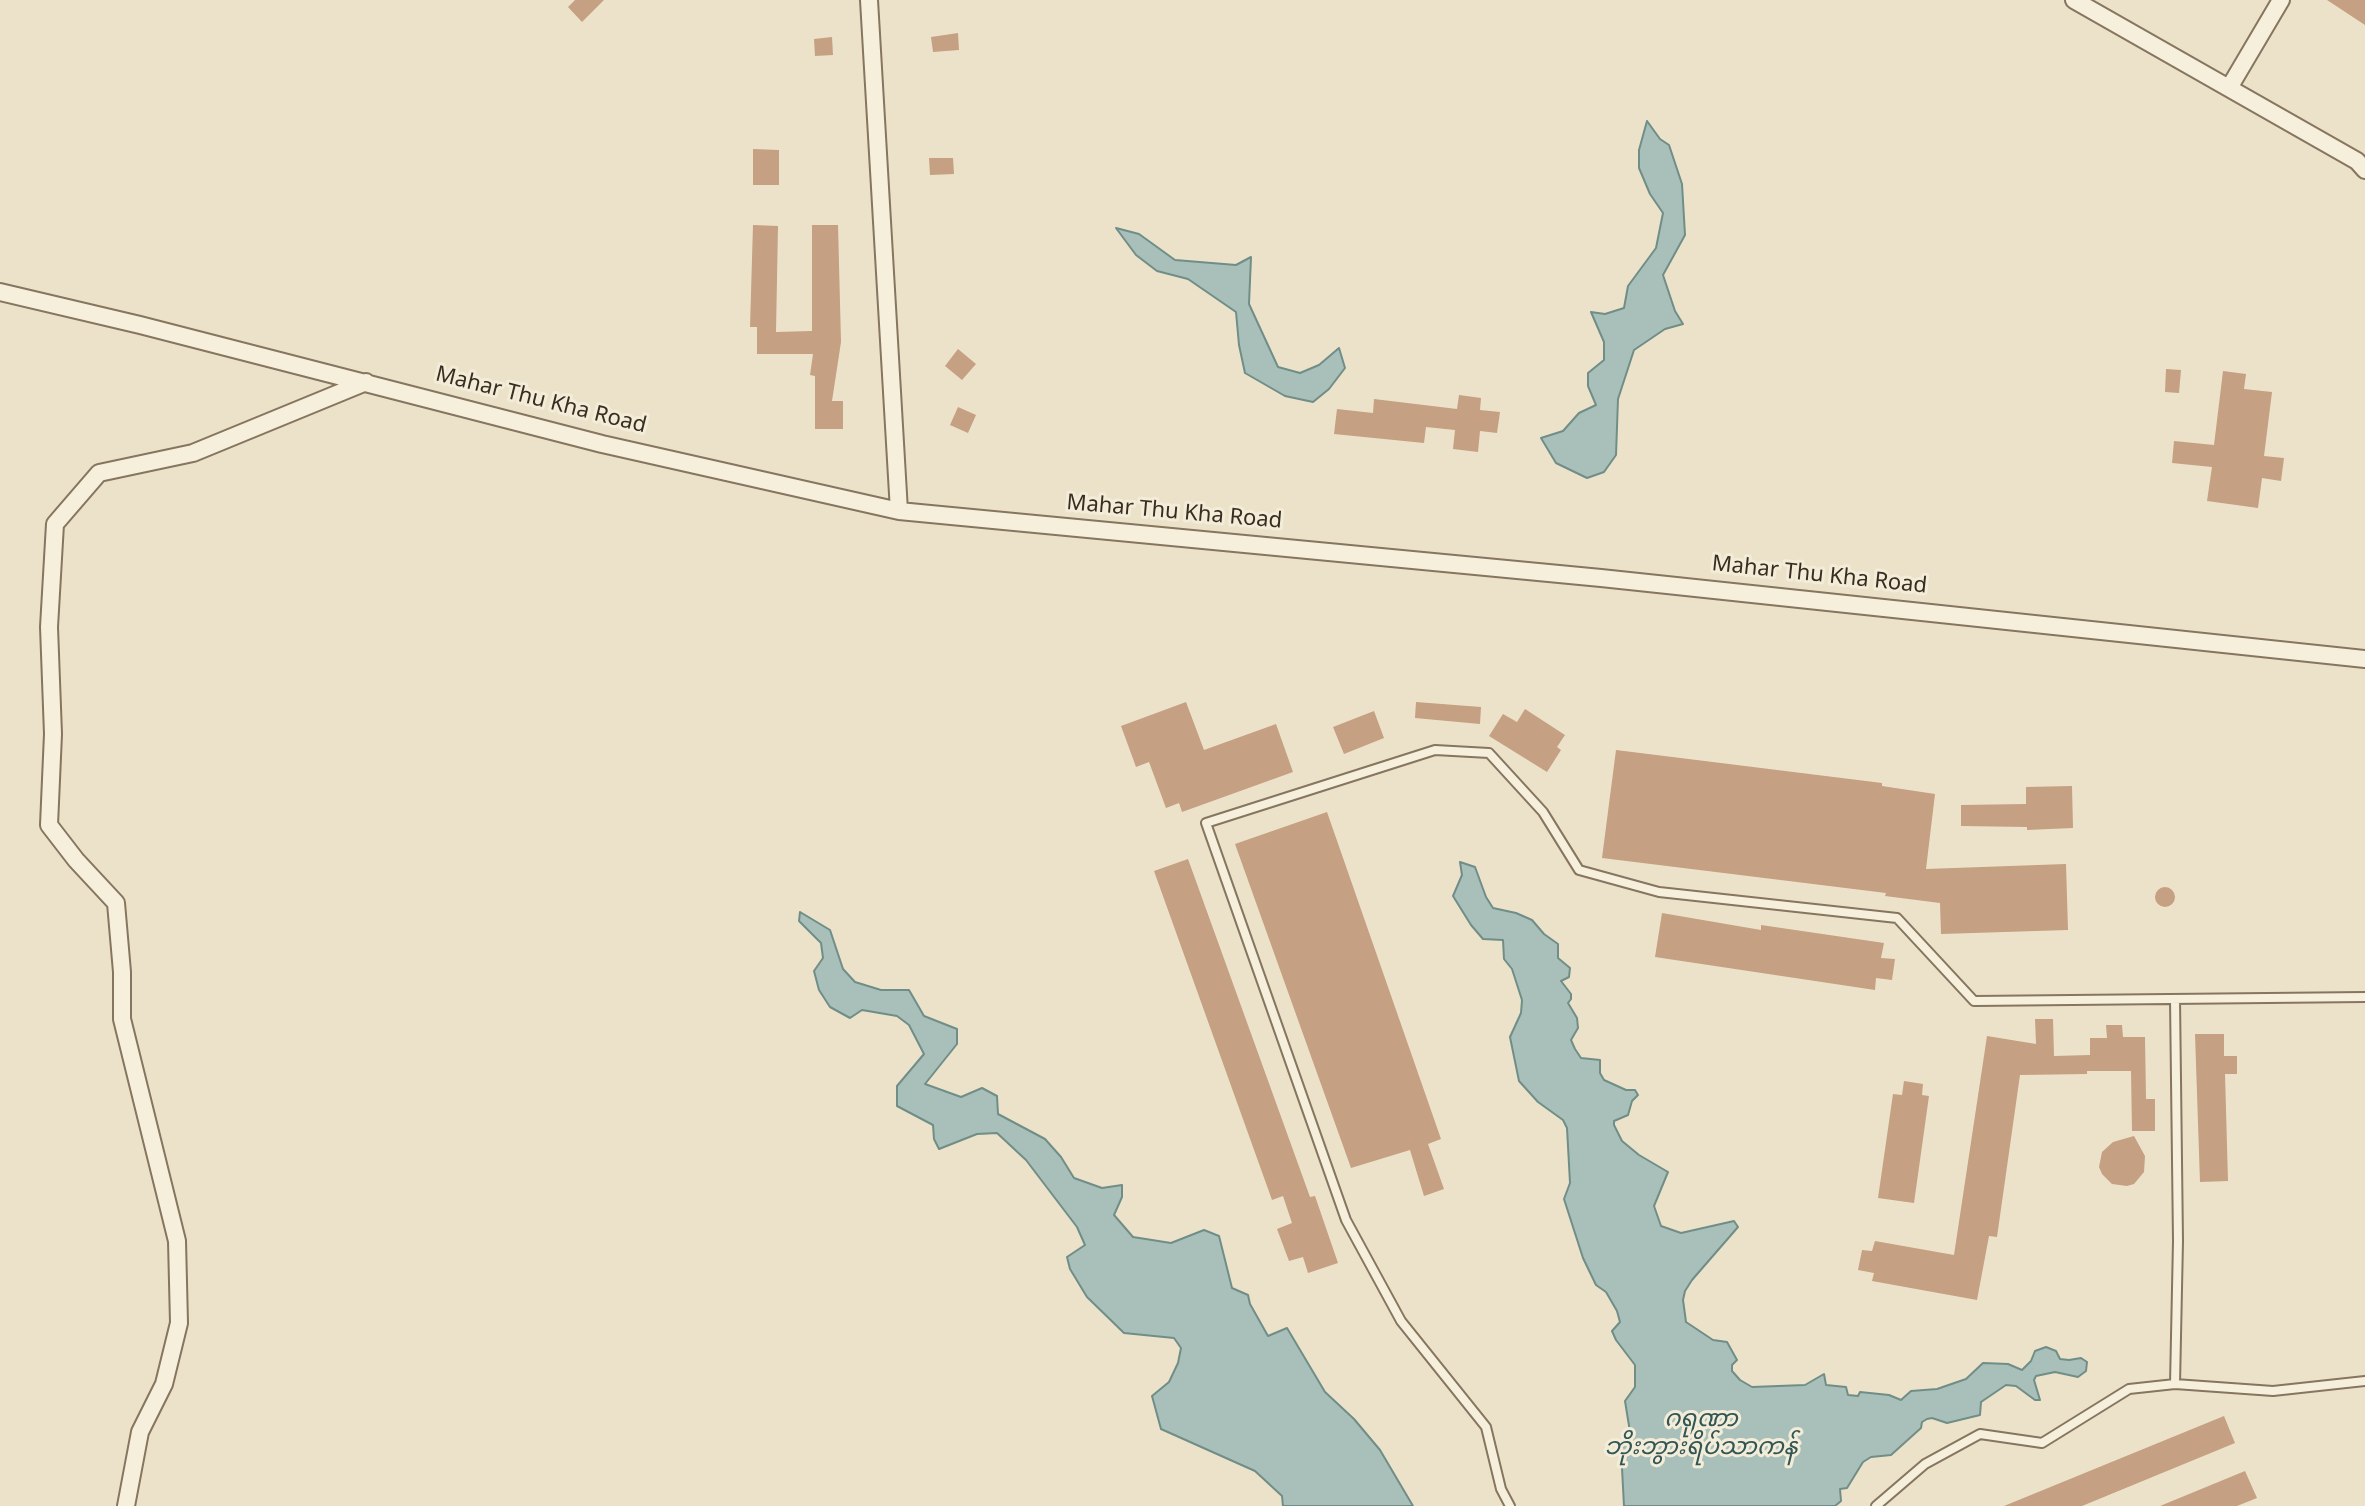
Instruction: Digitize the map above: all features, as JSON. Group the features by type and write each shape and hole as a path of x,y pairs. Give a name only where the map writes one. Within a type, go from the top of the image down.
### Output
{"street":[{"path":"869,0 899,511"},
{"path":"2074,0 2357,161 2365,170"},
{"path":"2229,88 2281,0"},
{"name":"Mahar Thu Kha Road","path":"0,292 602,444 899,511 1586,577 2365,659"},
{"path":"126,1506 140,1432 164,1384 179,1323 177,1241 122,1019 122,972 116,903 49,825 53,734 49,627 55,524 99,473 193,453 366,382"}],"lane":[{"path":"1510,1506 1501,1489 1486,1427 1401,1321 1346,1220 1206,823 1435,750 1489,753 1543,812 1579,870 1659,892 1897,918 1974,1001 2365,997"},
{"path":"2175,999 2178,1241 2175,1384"},
{"path":"1876,1506 1925,1464 1980,1434 2042,1443 2129,1389 2175,1384 2273,1391 2365,1381"}],"water":[{"path":"1647,121 1660,139 1669,145 1682,184 1685,235 1663,275 1675,311 1683,324 1665,329 1634,350 1618,399 1616,455 1604,472 1587,478 1556,463 1541,438 1563,431 1579,413 1596,405 1588,386 1588,373 1604,360 1604,342 1591,312 1605,314 1624,308 1628,286 1656,248 1663,213 1650,194 1639,168 1639,150"},
{"path":"1116,228 1139,234 1175,260 1236,265 1251,257 1249,304 1278,367 1300,373 1319,365 1339,348 1345,368 1329,389 1313,402 1285,396 1245,373 1236,312 1188,279 1157,271 1136,255"},
{"name":"ဂရုဏာ ဘိုးဘွားရိပ်သာကန်","path":"1460,862 1475,867 1493,908 1532,920 1558,944 1558,958 1570,968 1569,977 1561,981 1571,994 1568,1003 1577,1018 1578,1028 1571,1040 1575,1049 1581,1058 1600,1060 1600,1073 1604,1080 1626,1090 1635,1090 1638,1095 1632,1101 1628,1115 1614,1121 1614,1125 1622,1141 1668,1172 1654,1206 1661,1226 1681,1233 1734,1221 1738,1227 1692,1280 1683,1300 1686,1322 1713,1340 1727,1342 1737,1360 1732,1365 1732,1371 1740,1380 1752,1387 1805,1385 1824,1374 1826,1385 1846,1387 1848,1395 1858,1396 1860,1392 1889,1395 1901,1400 1911,1391 1937,1389 1966,1379 1983,1363 2008,1364 2022,1370 2035,1351 2046,1347 2056,1351 2060,1359 2081,1358 2087,1362 2086,1371 2078,1377 2055,1372 2036,1376 2034,1380 2040,1400 2035,1400 2016,1386 2006,1385 1981,1402 1980,1415 1947,1423 1927,1419 1891,1455 1871,1457 1863,1462 1847,1488 1840,1489 1841,1501 1835,1506 1624,1506 1621,1449 1631,1438 1625,1401 1635,1387 1635,1365 1612,1331 1620,1322 1617,1311 1606,1292 1596,1285 1583,1258 1564,1199 1570,1183 1567,1128 1563,1120 1538,1102 1519,1081 1510,1037 1521,1013 1522,1000 1512,969 1504,959 1503,940 1483,939 1453,896 1462,875"},
{"path":"800,912 830,930 843,969 855,982 881,990 909,990 924,1016 957,1029 957,1044 925,1084 961,1097 982,1088 997,1096 998,1114 1045,1139 1074,1178 1102,1188 1122,1185 1122,1197 1114,1215 1133,1237 1171,1243 1204,1230 1219,1236 1232,1288 1248,1295 1268,1336 1287,1328 1325,1392 1354,1419 1380,1450 1413,1506 1283,1506 1282,1496 1255,1471 1161,1429 1152,1396 1169,1382 1181,1348 1174,1338 1124,1333 1087,1297 1070,1269 1067,1257 1085,1245 1077,1227 1026,1160 997,1133 977,1134 939,1149 934,1139 933,1125 897,1106 897,1086 924,1054 909,1025 897,1016 862,1010 850,1018 830,1007 819,990 814,971 823,958 821,943 799,921"}],"building":[{"path":"575,0 604,0 582,22 568,7"},
{"path":"2327,0 2365,0 2365,25"},
{"path":"958,33 959,50 933,52 931,37"},
{"path":"832,37 833,55 815,56 814,39"},
{"path":"753,149 779,150 779,185 753,185"},
{"path":"929,158 953,158 954,174 930,175"},
{"path":"753,225 778,226 776,332 812,331 812,225 838,225 841,342 832,401 843,401 843,429 815,429 815,376 810,375 813,354 757,354 757,327 750,327"},
{"path":"958,349 976,364 962,380 945,366"},
{"path":"2166,369 2181,370 2179,393 2165,392"},
{"path":"2223,371 2246,374 2244,389 2272,392 2264,456 2284,458 2281,481 2262,478 2258,508 2207,501 2212,467 2172,463 2174,441 2214,445"},
{"path":"1459,395 1481,398 1480,410 1500,412 1497,433 1480,431 1478,452 1453,449 1455,430 1426,427 1424,443 1334,434 1337,409 1373,413 1374,399 1457,409"},
{"path":"958,407 976,415 968,433 950,425"},
{"path":"1186,702 1204,750 1276,724 1293,772 1182,812 1179,803 1166,808 1149,762 1136,767 1121,726"},
{"path":"1416,702 1481,707 1480,724 1415,718"},
{"path":"1525,709 1565,735 1557,747 1561,750 1547,772 1489,736 1503,714 1517,722"},
{"path":"1374,711 1384,738 1344,754 1333,727"},
{"path":"1616,750 1882,783 1882,786 1935,794 1926,869 2066,864 2068,930 1941,934 1940,903 1885,896 1886,893 1602,858"},
{"path":"2072,786 2073,828 2027,830 2027,827 1961,826 1961,805 2026,804 2026,787"},
{"path":"1327,812 1441,1139 1428,1144 1444,1189 1424,1196 1410,1150 1351,1168 1235,844"},
{"path":"1188,859 1310,1197 1315,1196 1338,1263 1308,1273 1303,1257 1289,1261 1277,1229 1292,1223 1283,1196 1272,1200 1154,871"},
{"path":"2165,887 2172,890 2175,897 2172,904 2165,907 2158,904 2155,897 2158,890"},
{"path":"1662,913 1761,930 1761,925 1884,943 1881,958 1895,959 1892,980 1876,978 1875,990 1655,957"},
{"path":"2035,1019 2053,1019 2054,1056 2090,1055 2090,1038 2107,1038 2106,1025 2122,1025 2123,1037 2145,1037 2146,1099 2155,1099 2155,1131 2132,1131 2131,1071 2020,1075 1997,1237 1989,1236 1977,1300 1872,1281 1874,1273 1858,1270 1862,1250 1872,1251 1875,1241 1954,1255 1987,1036 2036,1044"},
{"path":"2195,1034 2224,1034 2224,1056 2237,1056 2237,1074 2225,1074 2228,1181 2200,1182"},
{"path":"1904,1081 1923,1084 1922,1095 1929,1096 1914,1203 1878,1198 1893,1094 1902,1095"},
{"path":"2134,1136 2145,1156 2144,1172 2134,1184 2112,1184 2099,1167 2102,1152 2113,1142"},
{"path":"2224,1416 2235,1443 2082,1506 2004,1506"},
{"path":"2245,1471 2257,1498 2237,1506 2160,1506"}]}
